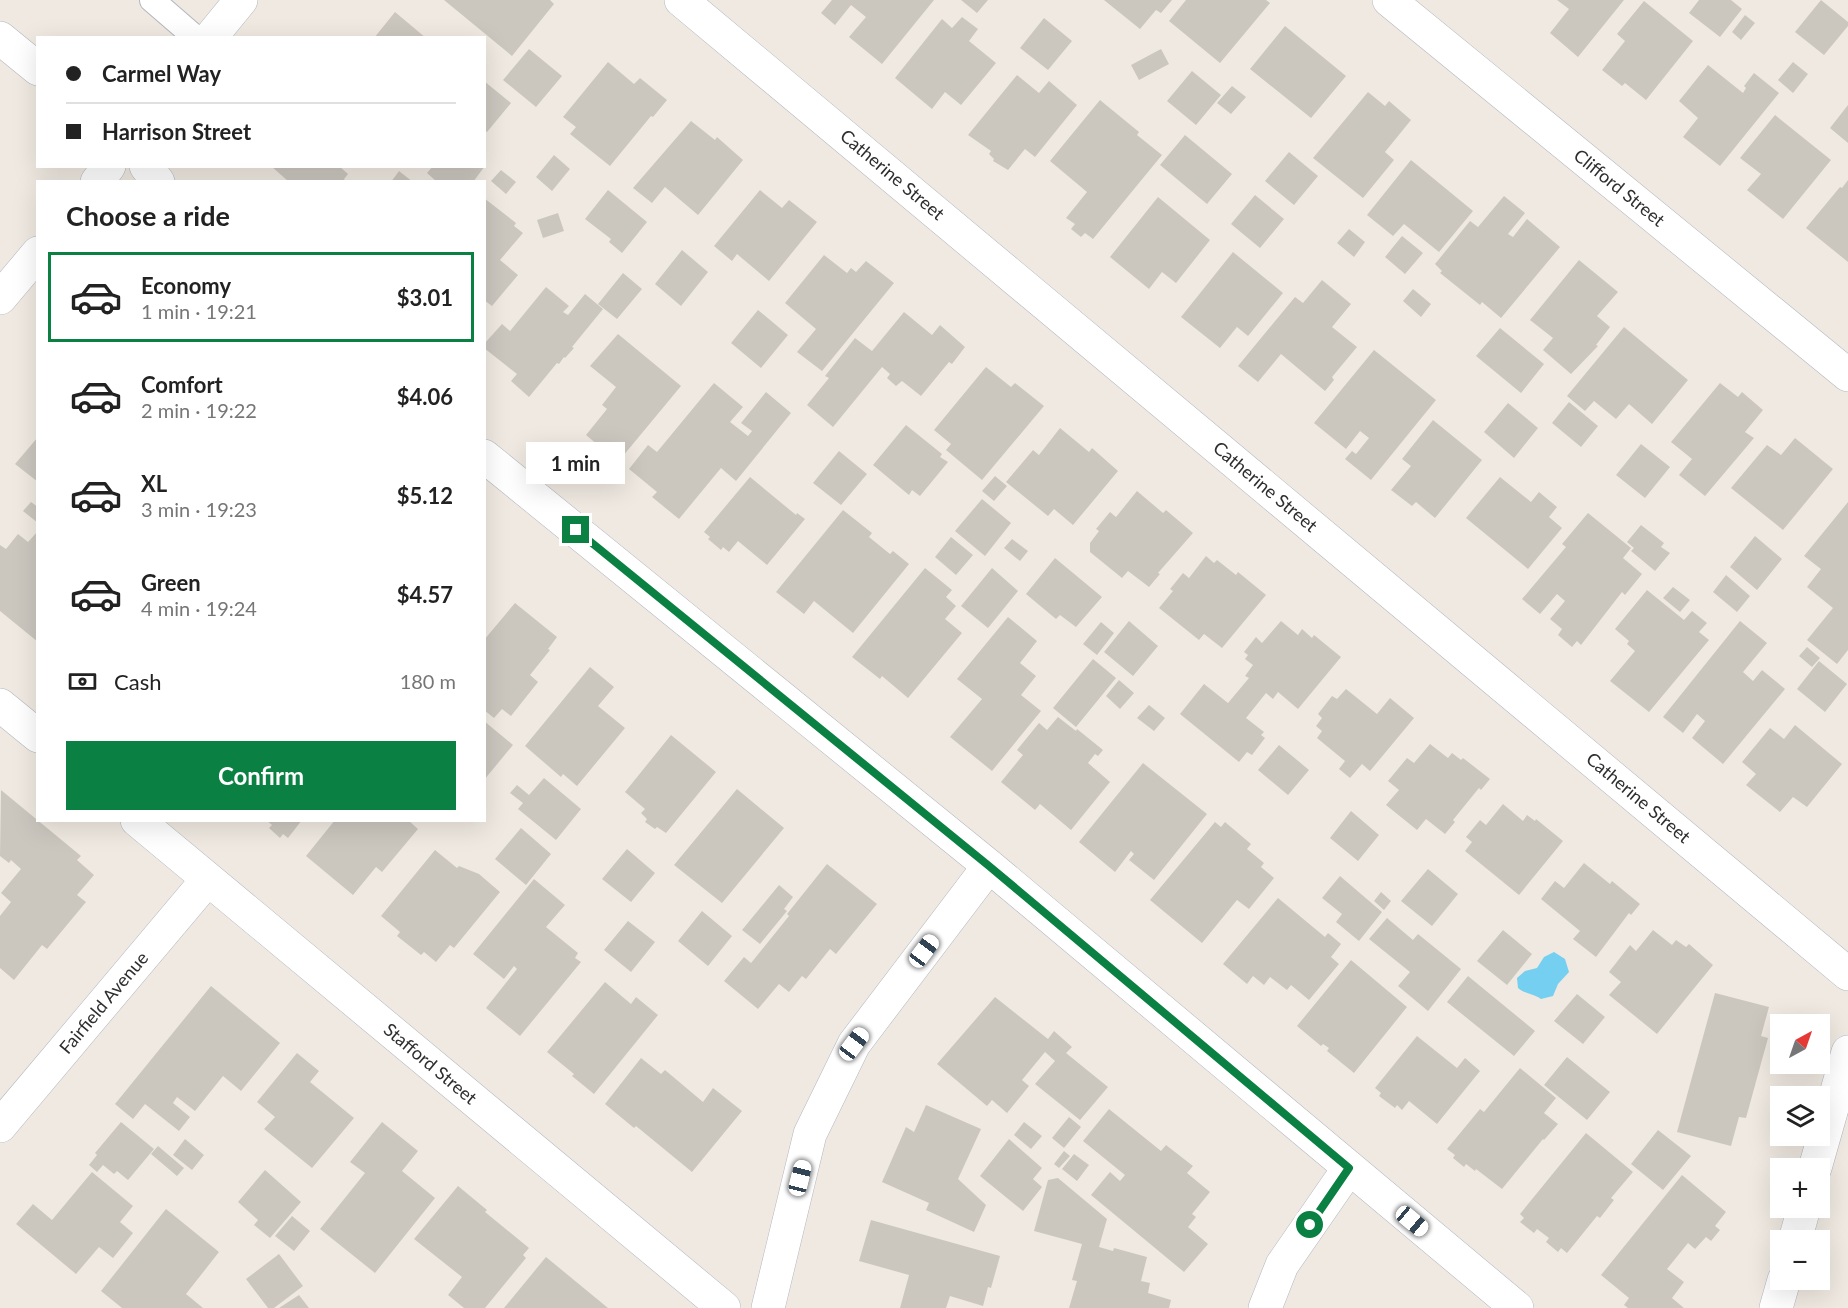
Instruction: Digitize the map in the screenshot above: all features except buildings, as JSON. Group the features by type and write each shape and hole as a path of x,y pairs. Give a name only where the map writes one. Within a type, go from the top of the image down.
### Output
{"street":[{"path":"212,36 241,0"},
{"name":"Catherine Street","path":"681,0 1848,974"},
{"name":"Clifford Street","path":"1389,0 1848,375"},
{"path":"0,38 36,67"},
{"path":"0,298 36,255"},
{"path":"486,458 989,866 1516,1308"},
{"path":"0,705 36,734"},
{"name":"Stafford Street","path":"139,822 724,1308"},
{"path":"768,1308 810,1134 854,1044 989,866"},
{"name":"Fairfield Avenue","path":"0,1126 208,879"},
{"path":"1818,1158 1848,1052"},
{"path":"1265,1308 1282,1265 1349,1168"},
{"path":"1776,1308 1781,1290"}],"lane":[{"path":"152,0 194,36"}],"water":[{"path":"1554,952 1565,959 1569,972 1558,984 1553,996 1541,999 1518,988 1517,978 1525,971 1537,968 1544,957"}],"route":[{"path":"576,530 989,866 1349,1168 1310,1225"}]}
